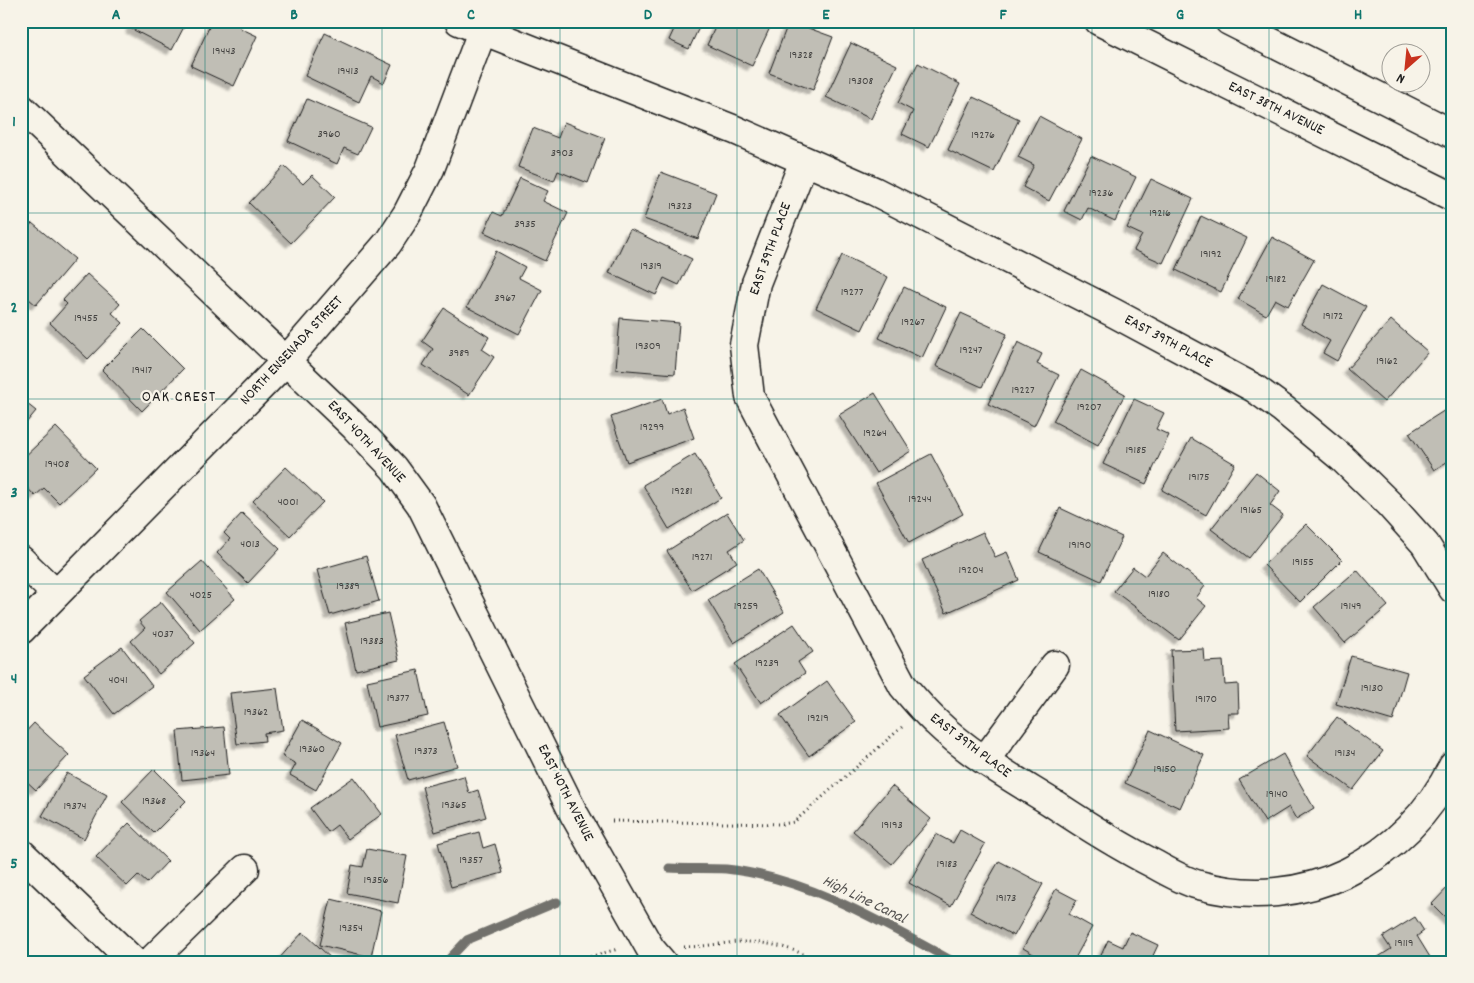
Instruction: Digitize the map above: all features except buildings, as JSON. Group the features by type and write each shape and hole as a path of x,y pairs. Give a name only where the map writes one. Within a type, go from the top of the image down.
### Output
{"street":[{"name":"EAST 38TH AVENUE","path":"1099,21 1453,197"},
{"path":"1229,21 1453,134"},
{"name":"EAST 39TH PLACE","path":"476,24 735,130 874,191 1114,313 1254,388 1283,408 1342,458 1389,504 1425,544 1452,585"},
{"name":"NORTH ENSENADA STREET","path":"21,630 286,361 366,272 408,214 430,170 476,24"},
{"name":"EAST 40TH AVENUE","path":"21,108 286,361 394,468 421,505 574,814 650,948 662,962"},
{"name":"EAST 39TH PLACE","path":"804,161 756,282 744,345 750,397 903,686 937,724 985,760 1119,846 1198,885 1248,892 1278,892 1308,886 1342,876 1381,853 1415,824 1440,791 1453,766"},
{"path":"21,560 56,594"},
{"path":"985,760 1055,665"},
{"path":"21,853 134,962"},
{"path":"150,962 245,869"}],"path":[{"path":"612,821 782,824 794,822 904,725"},
{"path":"695,947 739,942 769,943 796,949 821,962"},
{"path":"571,962 613,949"}],"waterway":[{"name":"High Line Canal","path":"669,868 726,869 786,882 844,904 954,962"},
{"name":"High Line Canal","path":"446,962 467,940 557,902"}],"district":[{"name":"OAK CREST","path":"179,397"}]}
